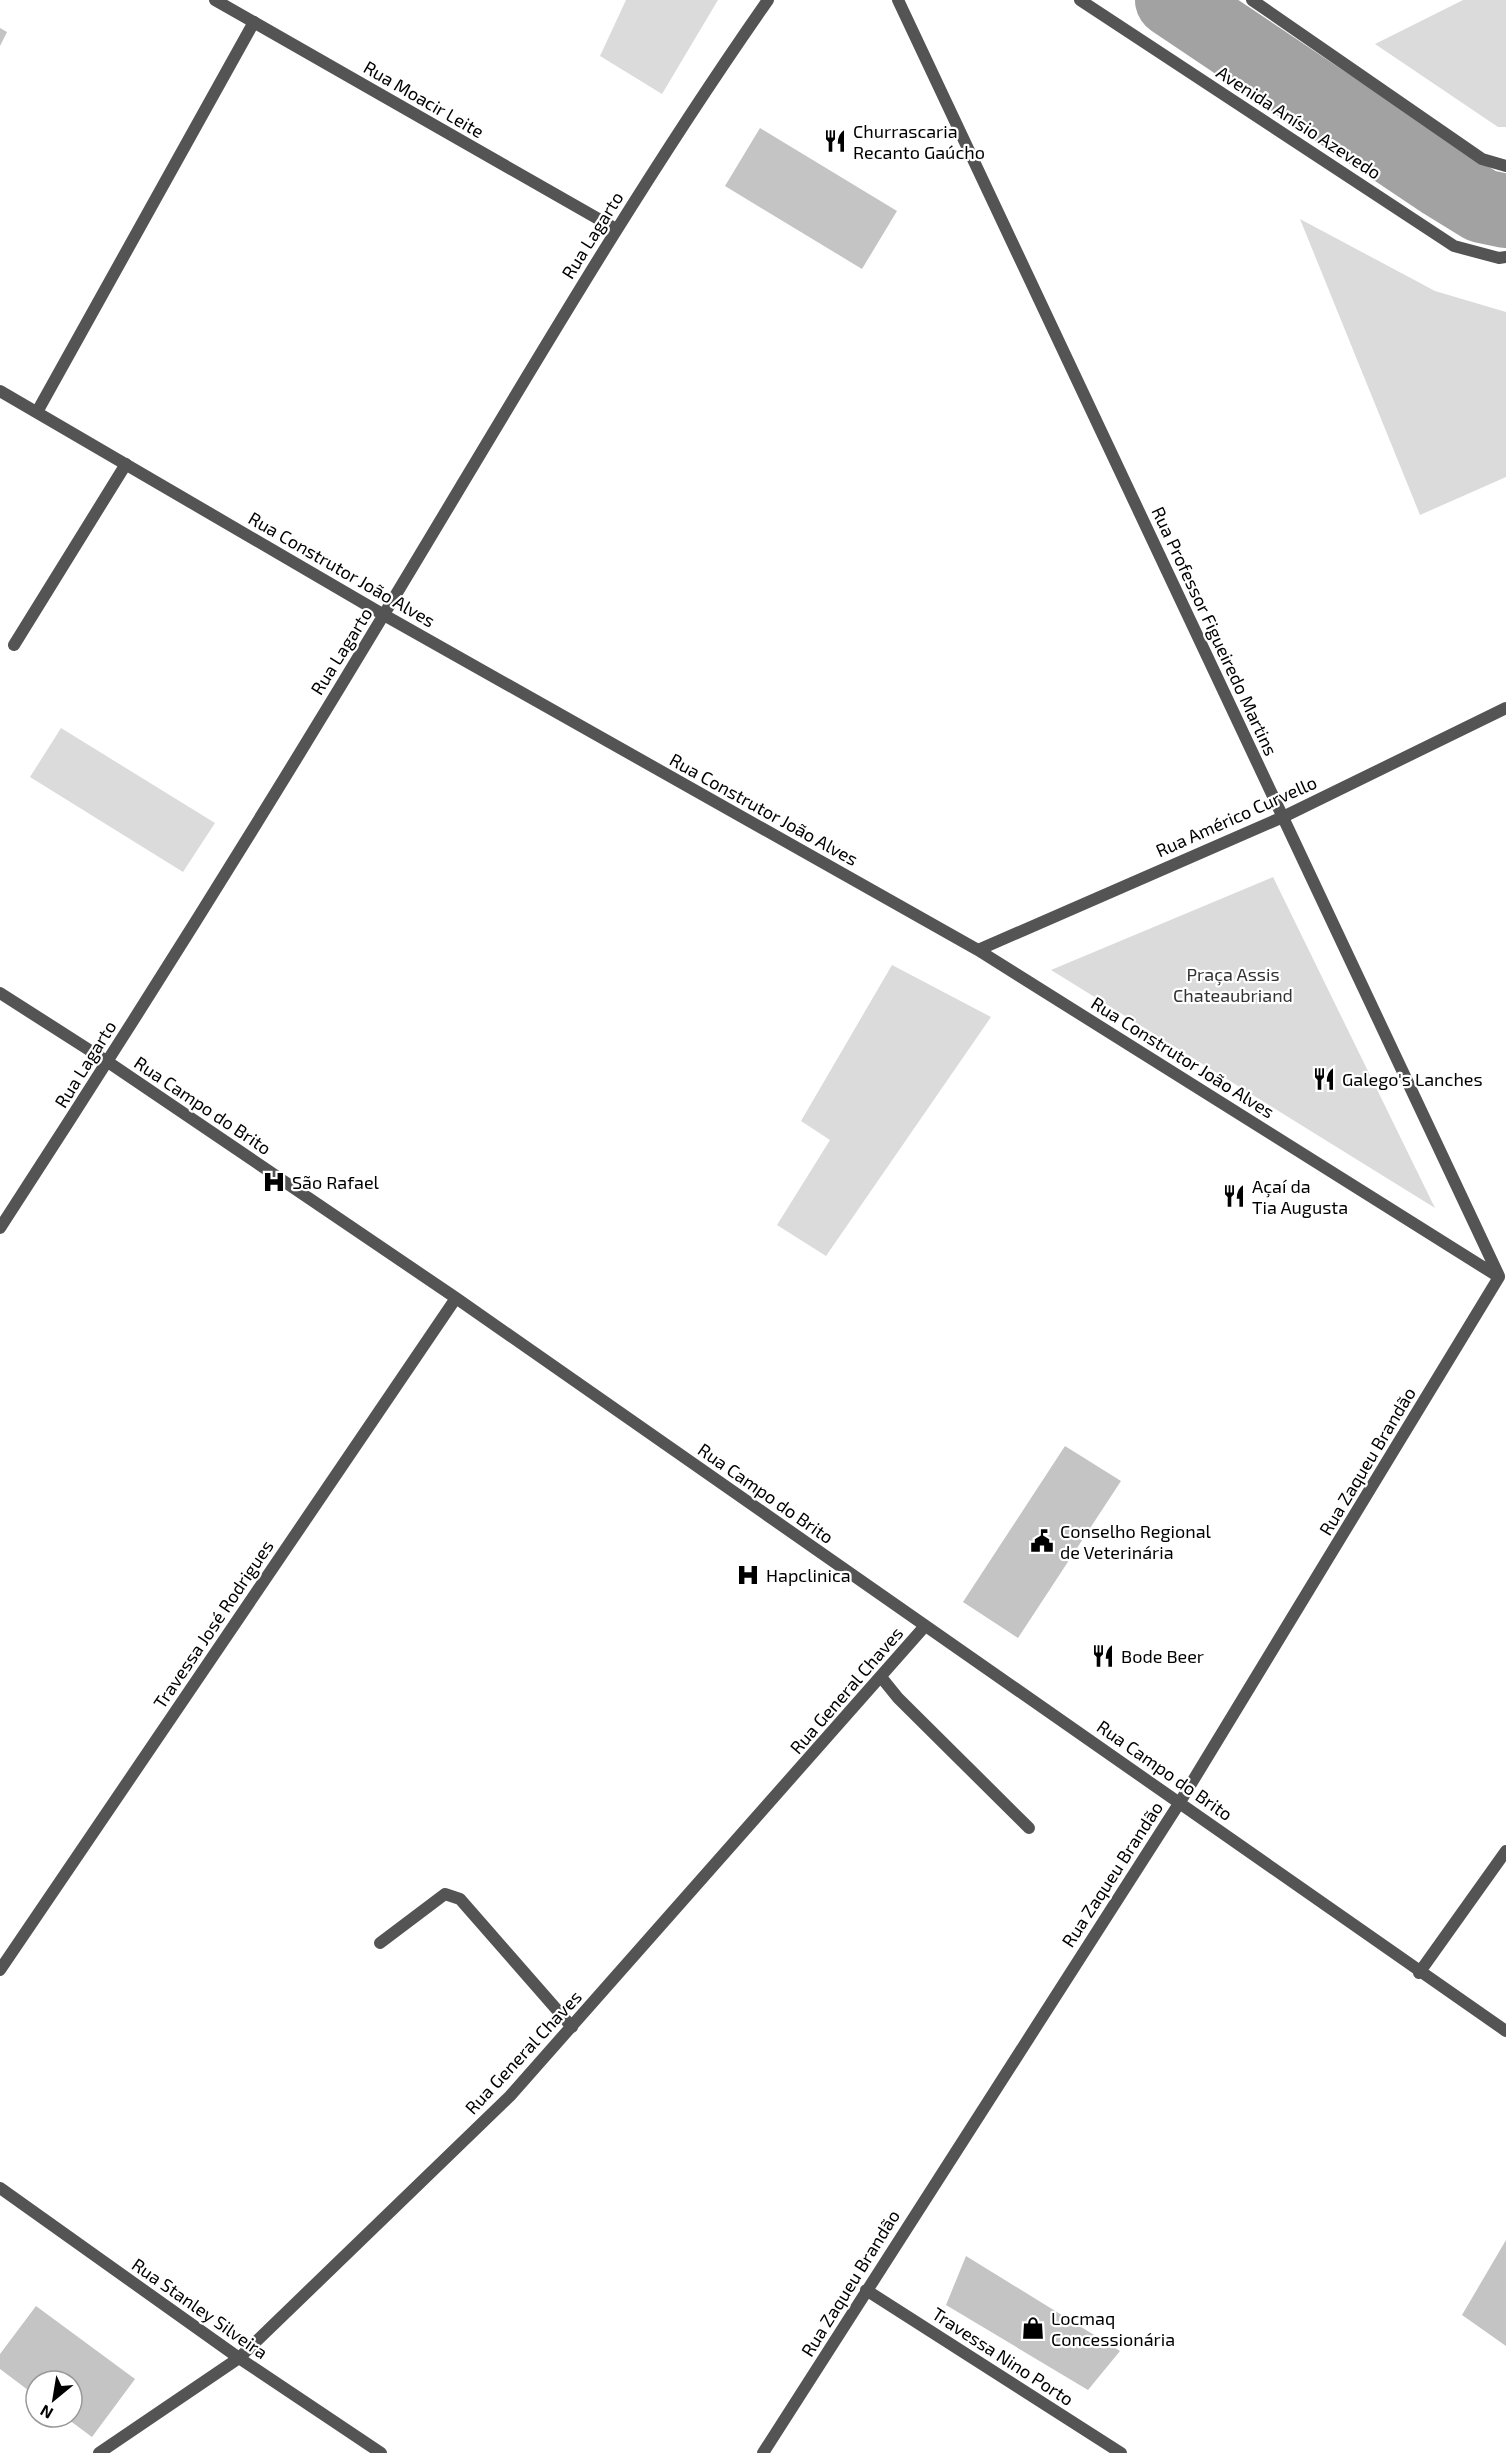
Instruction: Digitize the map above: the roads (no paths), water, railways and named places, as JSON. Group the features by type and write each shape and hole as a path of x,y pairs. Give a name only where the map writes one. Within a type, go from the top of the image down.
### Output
{"street":[{"name":"Rua Moacir Leite","path":"215,0 616,229"},
{"name":"Rua Lagarto","path":"0,1228 108,1062 384,615 616,229 768,0"},
{"name":"Rua Professor Figueiredo Martins","path":"898,0 1282,817 1503,1275"},
{"name":"Avenida Anísio Azevedo","path":"1080,0 1455,246 1506,257"},
{"path":"1252,0 1482,159 1506,166"},
{"path":"37,412 254,22"},
{"name":"Rua Construtor João Alves","path":"0,391 384,615 978,950 1503,1275"},
{"path":"14,645 126,464"},
{"name":"Rua Américo Curvello","path":"978,950 1282,817 1506,708"},
{"name":"Rua Campo do Brito","path":"0,993 108,1062 456,1298 1180,1802 1419,1973 1506,2031"},
{"name":"Rua Zaqueu Brandão","path":"763,2453 1180,1802 1503,1275"},
{"name":"Travessa José Rodrigues","path":"0,1970 456,1298"},
{"name":"Rua General Chaves","path":"99,2453 239,2358 510,2096 926,1626"},
{"path":"881,1677 898,1698 1029,1828"},
{"path":"1419,1973 1506,1851"},
{"path":"380,1943 445,1894 460,1899 572,2026"},
{"name":"Rua Stanley Silveira","path":"0,2188 239,2358 381,2453"},
{"name":"Travessa Nino Porto","path":"866,2290 1121,2453"}],"waterway":[{"path":"1172,0 1443,182 1482,206 1506,211"}],"place":[{"name":"Churrascaria Recanto Gaúcho","path":"835,141"},
{"name":"Galego's Lanches","path":"1324,1079"},
{"name":"São Rafael","path":"274,1182"},
{"name":"Açaí da Tia Augusta","path":"1234,1196"},
{"name":"Conselho Regional de Veterinária","path":"1042,1541"},
{"name":"Hapclinica","path":"748,1575"},
{"name":"Bode Beer","path":"1103,1656"},
{"name":"Locmaq Concessionária","path":"1033,2328"}],"park label":[{"name":"Praça Assis Chateaubriand","path":"1233,984"}]}
